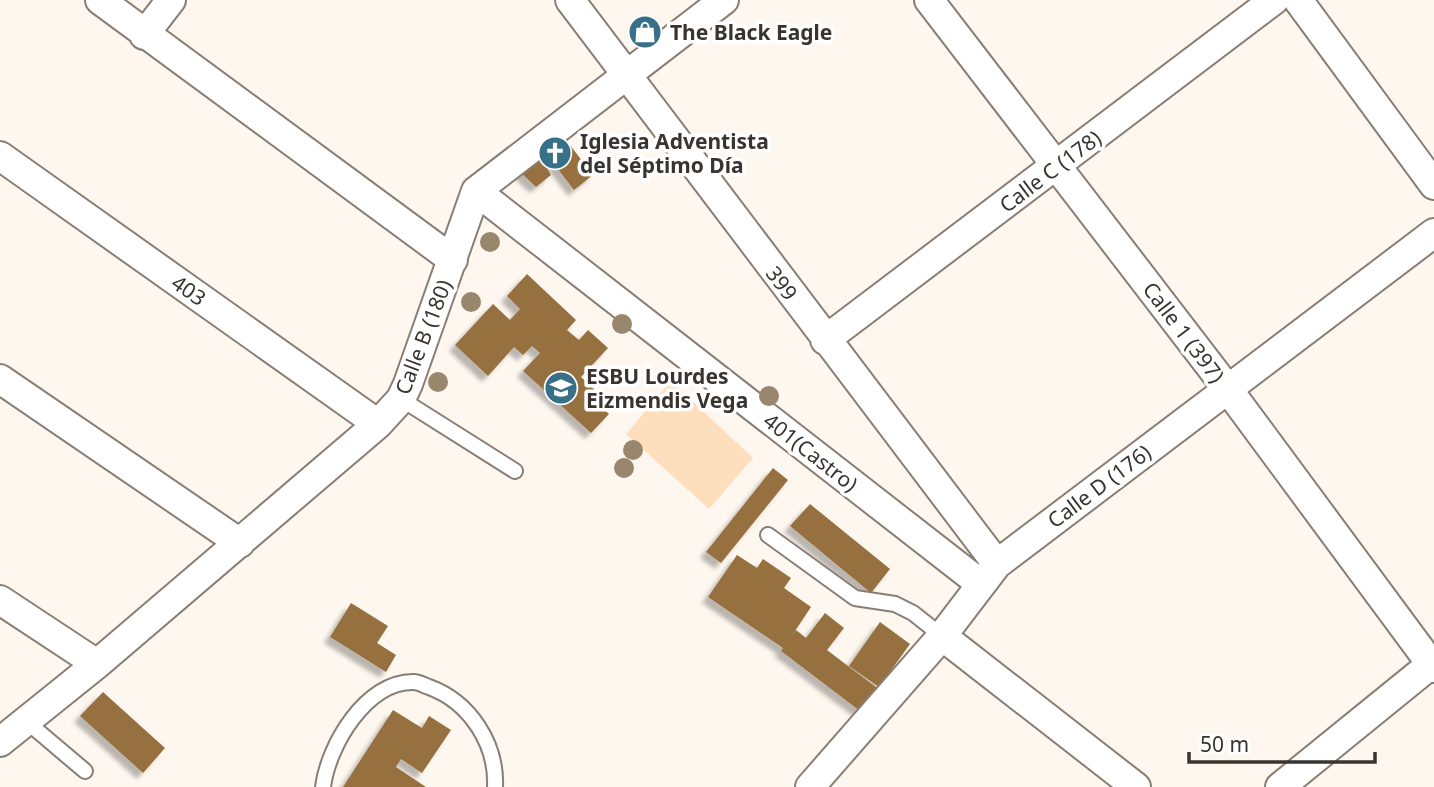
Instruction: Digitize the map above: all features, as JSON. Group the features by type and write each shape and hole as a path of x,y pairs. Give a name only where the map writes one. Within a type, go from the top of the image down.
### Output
{"street":[{"path":"100,0 453,260"},
{"path":"144,35 171,0"},
{"name":"399","path":"570,0 825,340 989,574"},
{"path":"475,191 724,0"},
{"name":"Calle 1 (397)","path":"929,0 1227,388 1433,664"},
{"name":"Calle C (178)","path":"825,340 1273,0"},
{"path":"1298,0 1434,185"},
{"name":"403","path":"0,156 377,424"},
{"name":"Calle B (180)","path":"0,742 240,543 377,424 401,399 453,260 475,191"},
{"name":"401(Castro)","path":"475,191 989,574"},
{"name":"Calle D (176)","path":"817,785 942,636 989,574 1227,388 1434,233"},
{"path":"0,379 240,543"},
{"path":"0,600 97,664"},
{"path":"942,636 1136,787"},
{"path":"1280,787 1433,664"}],"lane":[{"path":"401,399 515,471"},
{"path":"768,535 855,598 895,604 913,612 942,636"},
{"path":"323,787 326,765 344,730 365,704 388,689 415,682 443,692 467,709 483,735 496,769 495,787"},
{"path":"26,721 85,771"}],"shaded area":[{"path":"671,381 753,458 709,509 626,434"}],"building":[{"path":"563,136 593,175 574,190 544,151"},
{"path":"539,154 551,175 536,187 519,171"},
{"path":"527,274 576,320 567,330 579,340 588,330 608,348 581,377 596,391 590,397 609,414 591,433 523,371 540,353 532,346 523,355 514,347 488,376 455,345 493,304 510,320 520,309 507,296"},
{"path":"773,468 788,480 721,563 706,552"},
{"path":"810,504 890,569 871,593 790,526"},
{"path":"737,555 757,568 763,559 791,578 784,588 811,607 791,637 796,630 806,638 825,613 844,628 827,650 877,688 860,711 781,651 783,648 708,597"},
{"path":"351,603 388,626 377,643 396,655 386,672 330,637"},
{"path":"880,622 910,644 879,687 849,666"},
{"path":"103,692 165,748 143,773 80,716"},
{"path":"393,710 422,728 429,716 451,730 422,773 401,759 396,767 426,787 343,787"}],"place":[{"name":"The Black Eagle","path":"645,32"},
{"name":"Iglesia Adventista del Séptimo Día","path":"555,153"},
{"name":"ESBU Lourdes Eizmendis Vega","path":"561,388"}]}
